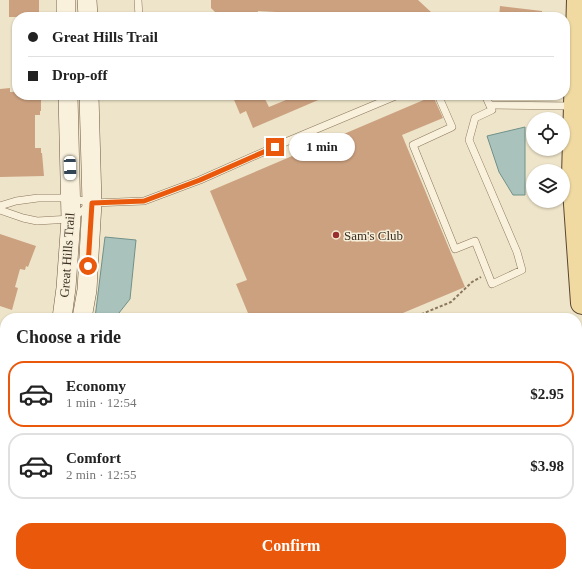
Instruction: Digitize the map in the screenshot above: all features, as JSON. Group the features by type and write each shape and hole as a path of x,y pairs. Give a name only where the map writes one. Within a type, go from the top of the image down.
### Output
{"main road":[{"path":"578,0 573,176 582,302"}],"street":[{"path":"66,0 66,12"},
{"path":"87,0 88,12"},
{"name":"Great Hills Trail","path":"63,313 71,219 68,100"},
{"name":"Great Hills Trail","path":"83,313 86,290 92,203 89,100"}],"lane":[{"path":"138,0 139,12"},
{"path":"0,206 16,201 38,198 71,198 92,203 144,201 200,180 386,100"},
{"path":"440,100 452,127 413,144 455,250 475,241 492,284 522,270 517,252 469,140 474,118 492,110 487,100"},
{"path":"490,106 575,106"},
{"path":"0,210 23,218 37,220 71,219 92,203"}],"path":[{"path":"424,313 451,302 472,282 485,275"}],"water":[{"path":"525,127 525,195 513,195 499,172 487,136"},
{"path":"105,237 136,240 130,299 119,313 96,313"}],"building":[{"path":"9,0 39,0 39,12 12,12 12,17 9,17"},
{"path":"211,0 418,0 431,12 215,12 211,8"},
{"path":"500,6 542,11 542,12 499,12"},
{"path":"10,88 10,92 12,92 12,100 41,100 40,115 35,115 35,148 41,148 44,176 0,177 0,89"},
{"path":"234,100 266,100 269,107 286,100 318,100 253,128 246,111 240,114"},
{"name":"Sam's Club","path":"424,100 435,100 443,118 402,135 465,287 403,313 248,313 236,284 247,280 210,191"},
{"path":"0,234 36,246 28,267 26,266 25,270 20,269 15,287 18,288 12,310 0,306"}],"place":[{"name":"Sam's Club","path":"336,235"}],"route":[{"path":"88,266 92,203 144,201 200,180 275,147"}]}
